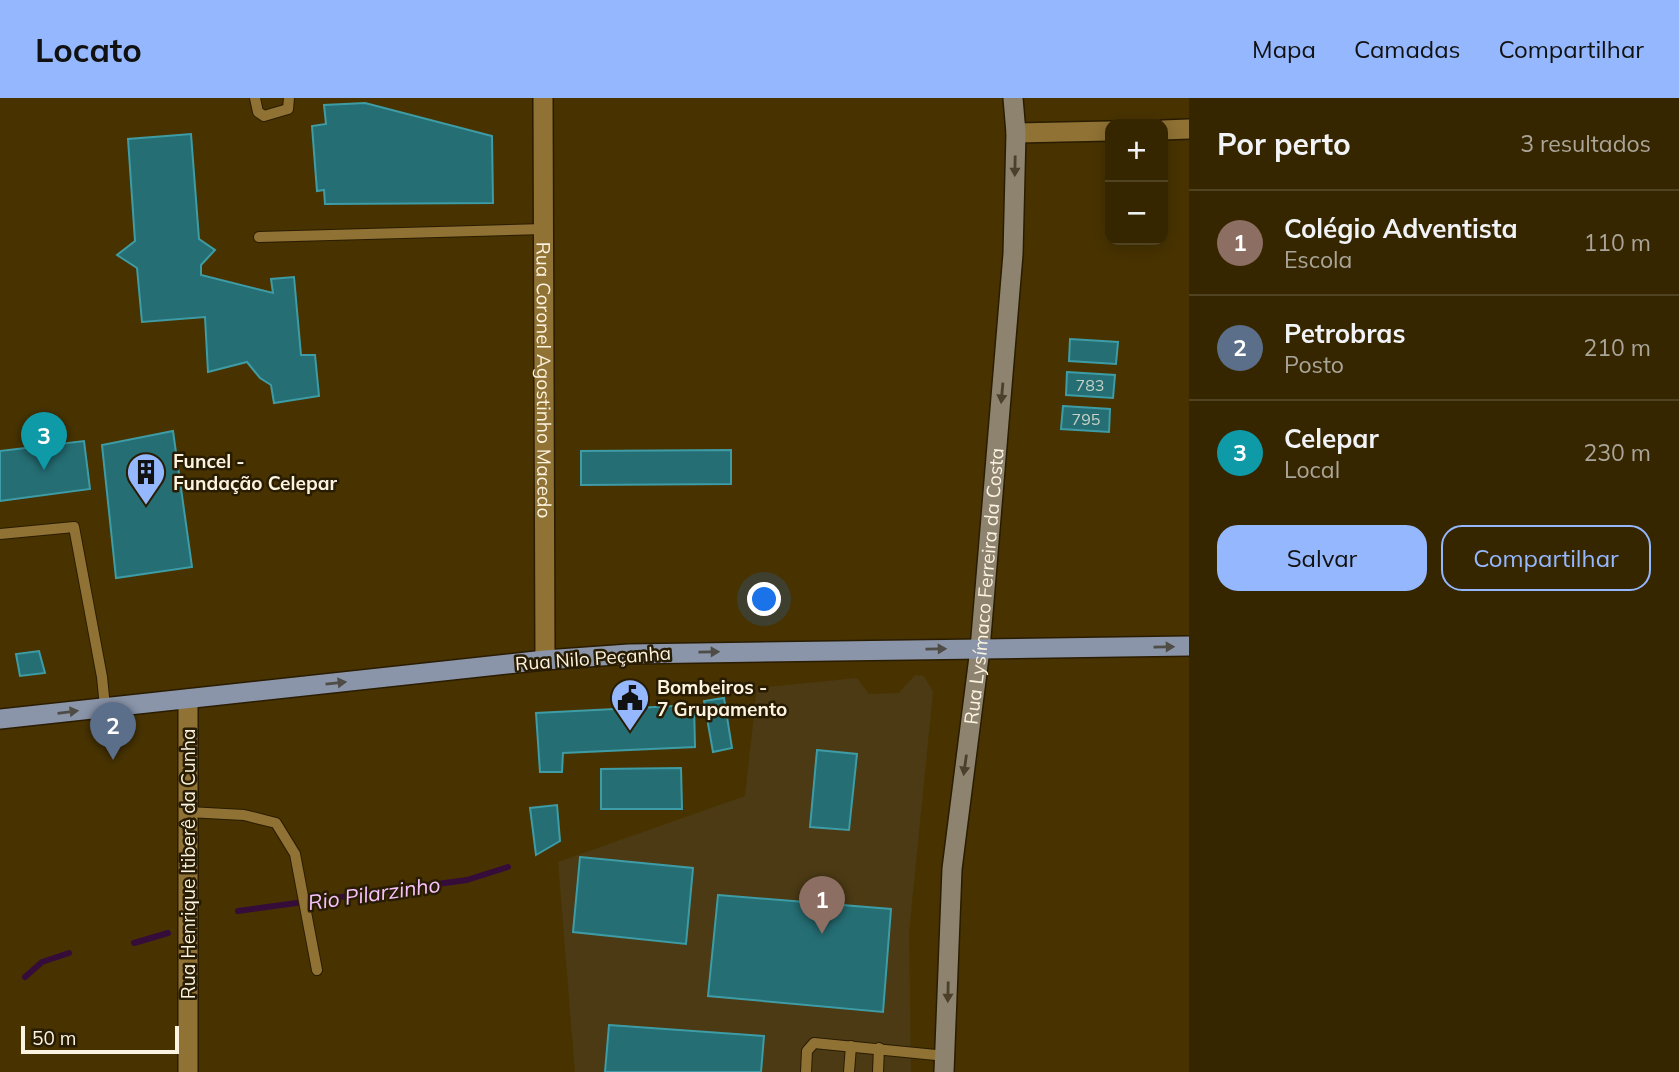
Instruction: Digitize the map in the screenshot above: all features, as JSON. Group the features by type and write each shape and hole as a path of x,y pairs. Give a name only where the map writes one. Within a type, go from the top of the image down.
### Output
{"main road":[{"name":"Rua Lysímaco Ferreira da Costa","path":"946,1067 952,869 981,649 1013,254 1016,133 1013,98"},
{"name":"Rua Nilo Peçanha","path":"0,719 544,660 674,652 1189,646"}],"street":[{"name":"Rua Coronel Agostinho Macedo","path":"543,98 544,660"},
{"path":"1168,130 1189,129"},
{"path":"1016,133 1105,131"},
{"name":"Rua Henrique Itiberê da Cunha","path":"188,699 188,1072"}],"lane":[{"path":"255,98 258,112 264,116 288,109 289,98"},
{"path":"259,237 545,229"},
{"path":"0,534 74,527 103,677 105,707"},
{"path":"188,812 244,815 276,823 295,854 317,970"},
{"path":"806,1072 807,1051 814,1043 879,1048 946,1067"},
{"path":"849,1072 851,1046"},
{"path":"878,1072 879,1048"}],"shaded area":[{"path":"915,675 924,676 933,692 909,932 911,1072 575,1072 558,862 745,796 757,688 857,678 869,694 899,693"}],"building":[{"path":"365,103 492,136 493,203 325,204 324,190 317,191 312,126 326,124 324,105"},
{"path":"191,134 199,239 215,250 201,265 201,275 273,293 271,279 294,277 301,355 315,355 319,396 274,403 271,385 260,378 247,362 208,372 205,317 142,322 137,268 117,255 135,241 128,139"},
{"path":"1070,339 1118,342 1116,364 1069,361"},
{"path":"1067,372 1115,375 1113,398 1066,395"},
{"path":"1063,406 1110,409 1109,432 1061,429"},
{"name":"Funcel - Fundação Celepar","path":"173,431 192,567 116,578 102,445"},
{"path":"84,441 90,489 0,501 0,451"},
{"path":"731,450 731,484 581,485 581,451"},
{"path":"39,651 45,673 20,676 16,654"},
{"path":"724,698 732,748 713,752 704,701"},
{"path":"694,705 695,747 563,753 562,772 540,772 536,713"},
{"path":"817,750 857,754 849,830 810,827"},
{"path":"681,768 682,809 601,809 601,769"},
{"path":"557,805 560,841 536,855 530,808"},
{"path":"580,857 693,868 686,944 573,932"},
{"path":"718,895 891,909 883,1012 708,996"},
{"path":"609,1025 764,1036 761,1072 605,1072"}],"waterway":[{"name":"Rio Pilarzinho","path":"238,911 467,880 508,867"},
{"name":"Rio Pilarzinho","path":"134,943 168,933"},
{"name":"Rio Pilarzinho","path":"25,977 42,962 69,953"}],"place":[{"name":"Celepar","path":"44,470"},
{"name":"Funcel - Fundação Celepar","path":"146,506"},
{"name":"Bombeiros - 7 Grupamento","path":"630,732"},
{"name":"Petrobras","path":"113,760"},
{"name":"Colégio Adventista","path":"822,934"}]}
